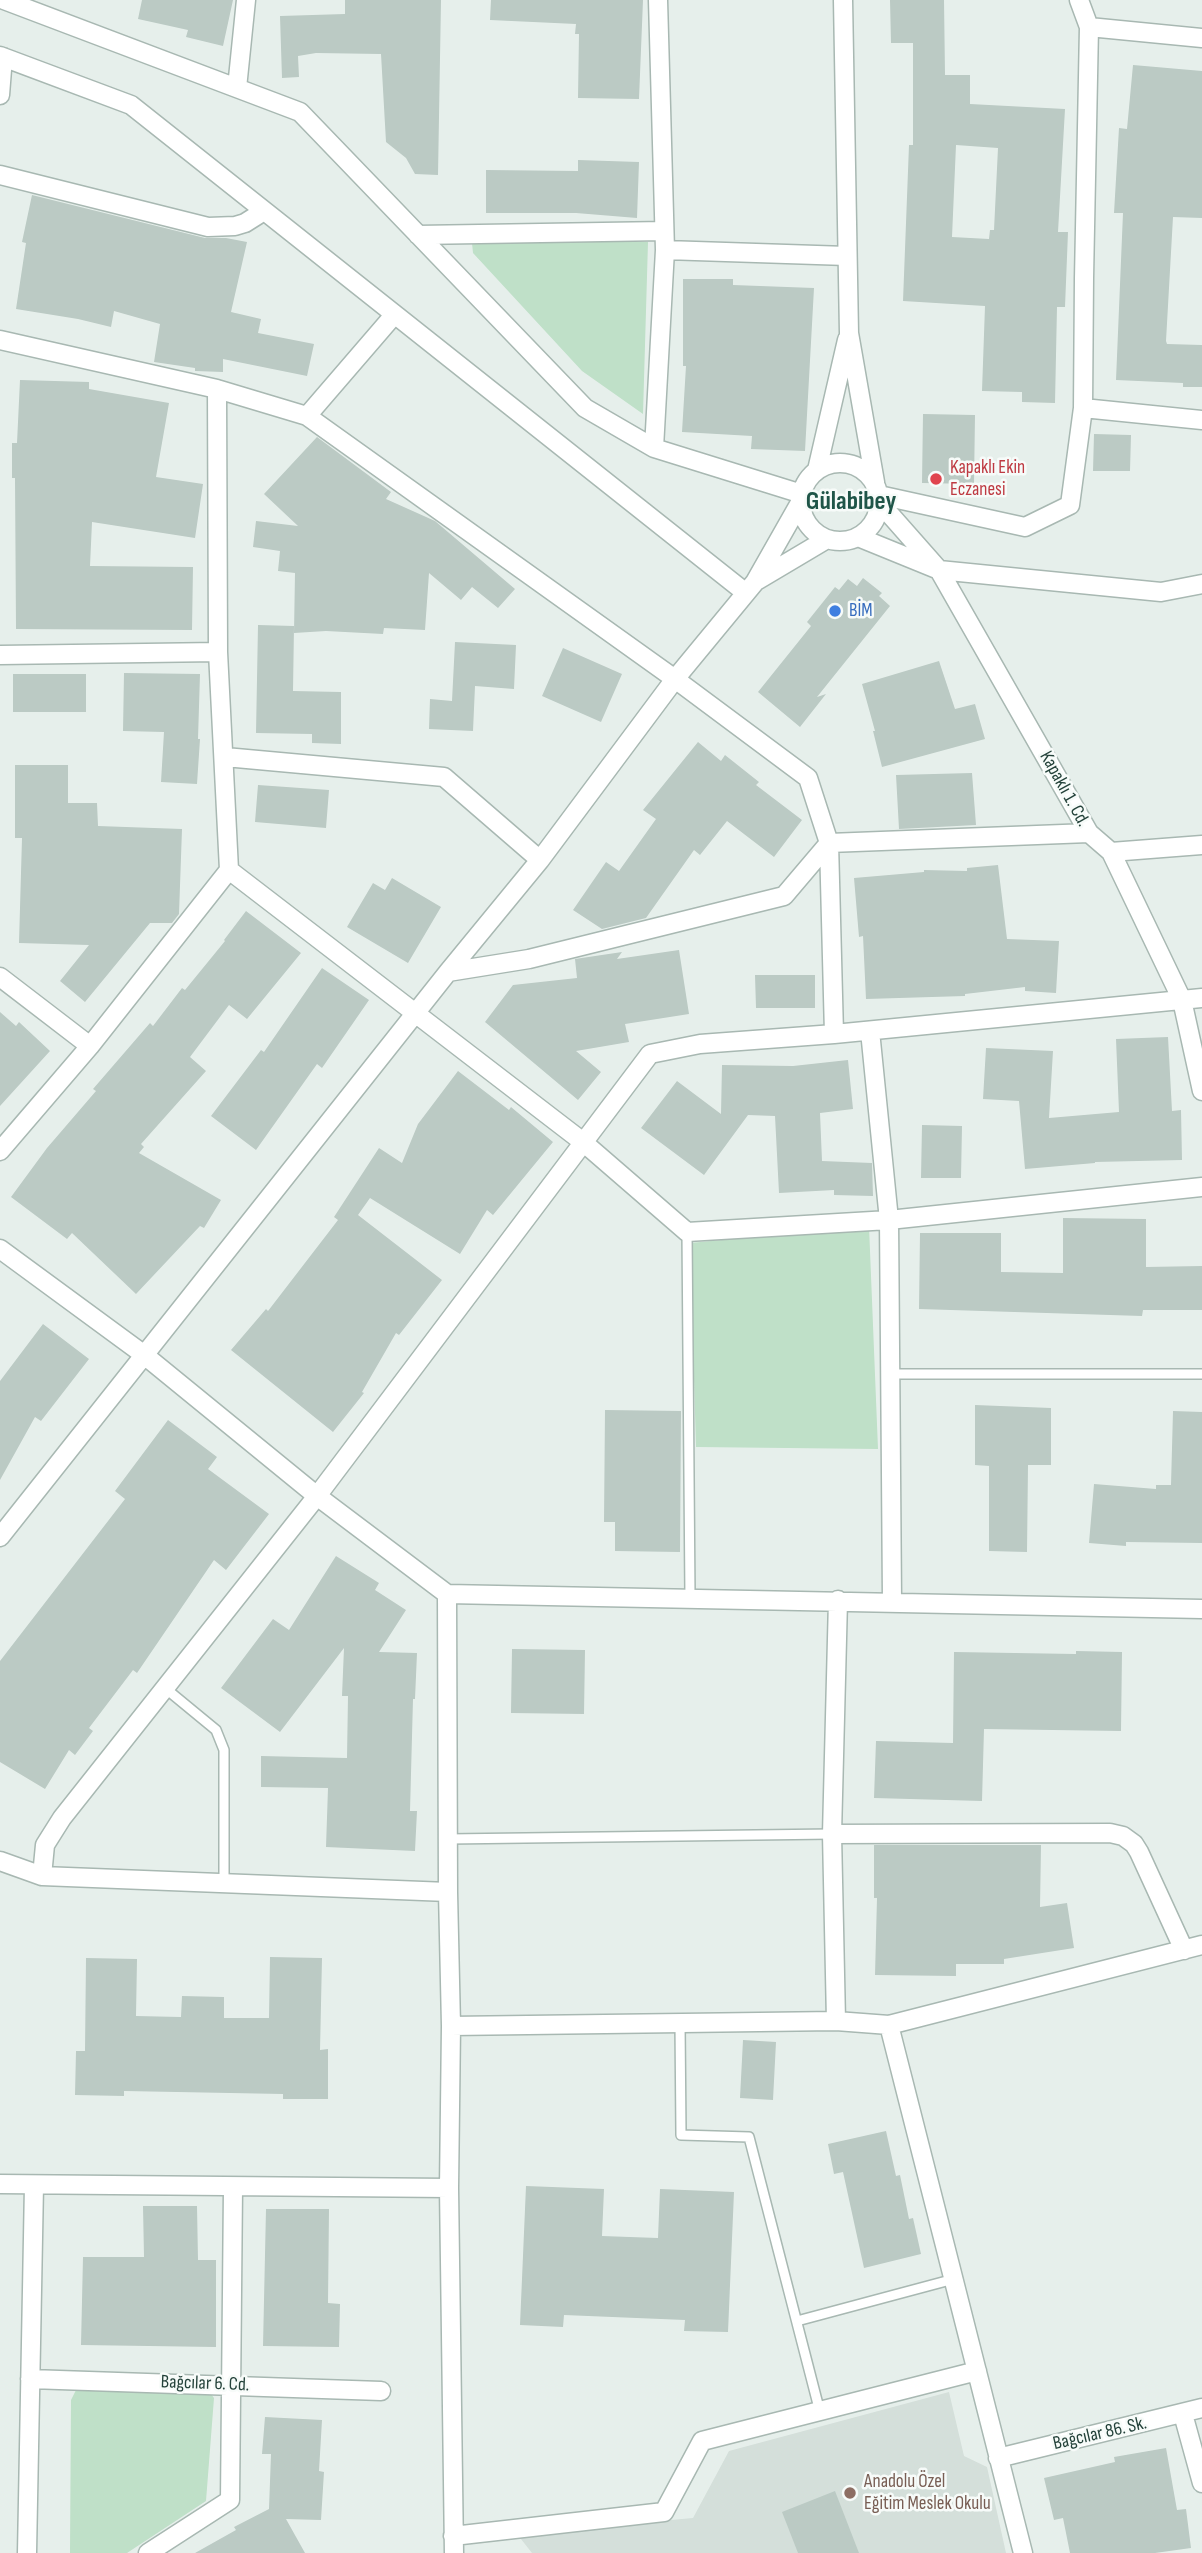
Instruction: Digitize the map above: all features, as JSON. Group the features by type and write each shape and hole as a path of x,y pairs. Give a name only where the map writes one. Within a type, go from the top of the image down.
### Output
{"street":[{"path":"4,0 300,112 585,408 654,448 801,498"},
{"path":"237,88 246,0"},
{"path":"654,448 665,240 658,0"},
{"path":"801,498 804,517 813,530 827,539 843,542 858,537 871,527 878,513 878,493 849,333 843,0"},
{"path":"0,1537 143,1354 540,860 675,679 751,587 801,498 808,479 817,470 832,463 848,463 863,469 878,493 1026,527 1070,505 1083,408 1090,27 1079,0"},
{"path":"1090,27 1202,38"},
{"path":"0,95 1,57 131,105 394,314 751,587"},
{"path":"0,175 208,226 234,226 245,223 264,211"},
{"path":"418,235 665,240 848,256"},
{"path":"307,416 394,314"},
{"path":"817,470 849,333"},
{"path":"0,340 217,389 307,416 675,679 808,778 829,843 834,1034"},
{"path":"0,1152 90,1046 229,870 218,652 217,389"},
{"path":"1083,408 1202,420"},
{"name":"Kapaklı 1. Cd.","path":"878,493 939,570 1089,833 1111,852 1182,1000 1202,1091"},
{"path":"858,537 939,570 1161,593 1202,584"},
{"path":"751,587 827,539"},
{"path":"0,655 218,652"},
{"path":"225,757 444,777 540,860"},
{"path":"448,972 529,959 784,896 829,843 1089,833"},
{"path":"1111,852 1202,845"},
{"path":"229,870 583,1142 687,1232 889,1220 1202,1187"},
{"path":"0,977 90,1046"},
{"path":"42,1876 45,1845 56,1827 317,1496 650,1054 699,1044 870,1031 1202,998"},
{"path":"870,1031 889,1220 892,1601"},
{"path":"0,1249 143,1354 317,1496 447,1594 1202,1609"},
{"path":"447,1594 451,2026 449,2188 454,2545 664,2512 702,2441 977,2371"},
{"path":"836,2021 832,1834 838,1600"},
{"path":"832,1834 1110,1833 1123,1836 1134,1844 1139,1852 1184,1950"},
{"path":"0,1861 42,1876 448,1892"},
{"path":"451,2026 836,2021 889,2025 1202,1945"},
{"path":"889,2025 1023,2553"},
{"path":"0,2185 449,2188"},
{"path":"27,2553 34,2185"},
{"path":"148,2553 230,2500 233,2188"},
{"name":"Bağcılar 6. Cd.","path":"30,2379 381,2391"},
{"name":"Bağcılar 86. Sk.","path":"998,2458 1202,2408"},
{"path":"1183,2414 1202,2483"}],"lane":[{"path":"687,1232 690,1598"},
{"path":"890,1374 1202,1374"},
{"path":"165,1688 216,1730 225,1750 223,1883"},
{"path":"448,1839 832,1834"},
{"path":"680,2023 681,2136 748,2137 820,2412"},
{"path":"797,2322 954,2279"}],"shaded area":[{"name":"Anadolu Özel Eğitim Meslek Okulu","path":"949,2392 964,2456 987,2467 1006,2553 532,2553 517,2534 693,2518 729,2451"}],"green space":[{"path":"485,238 648,242 643,414 582,371 473,253 472,243"},
{"path":"869,1226 878,1449 696,1447 690,1243"},
{"path":"77,2388 208,2390 214,2398 206,2501 127,2553 70,2553 71,2400"}],"building":[{"path":"142,0 233,0 223,46 186,37 188,30 138,19"},
{"path":"345,0 441,0 438,175 415,174 406,158 386,142 381,54 316,53 298,56 299,77 282,78 280,16 345,14"},
{"path":"491,0 643,0 639,99 578,98 579,34 575,34 576,24 490,20"},
{"path":"890,0 944,0 945,75 970,75 970,104 1065,109 1058,232 1068,232 1065,307 1057,307 1055,403 1022,402 1022,392 982,391 985,306 903,301 909,145 913,145 913,43 891,43","holes":["956,145 998,148 994,230 990,230 989,239 952,237"]},
{"path":"1133,65 1202,71 1202,218 1173,217 1166,341 1167,344 1202,345 1202,387 1183,387 1183,383 1116,380 1123,213 1114,213 1119,128 1127,129"},
{"path":"578,160 639,162 637,218 576,213 486,213 486,170 578,171"},
{"path":"32,195 205,238 247,242 231,312 261,319 258,333 314,344 307,376 223,359 223,372 195,371 195,368 154,362 160,324 114,311 111,327 16,309 26,243 22,242"},
{"path":"683,279 733,279 733,285 814,288 805,451 751,449 752,436 682,432 686,366 683,366"},
{"path":"20,380 89,382 89,389 169,403 156,477 203,484 195,538 92,522 90,566 193,567 192,630 16,629 15,478 12,478 12,443 17,443"},
{"path":"923,414 975,415 974,484 922,483"},
{"path":"1094,434 1131,435 1130,471 1093,471"},
{"path":"317,437 391,492 386,499 435,521 515,589 498,608 472,587 461,600 429,573 425,630 384,628 383,634 326,631 294,633 295,573 278,571 280,551 253,547 256,521 298,526 264,494"},
{"path":"863,578 882,593 879,596 890,606 817,697 826,694 800,727 758,692 811,626 807,622 835,587 839,590 848,579 857,586"},
{"path":"258,625 294,626 293,691 341,692 341,744 312,743 312,734 256,733"},
{"path":"455,642 516,645 514,689 475,686 473,731 429,729 430,699 452,701"},
{"path":"563,648 622,674 601,722 542,696"},
{"path":"939,661 955,709 975,704 985,739 882,767 862,684"},
{"path":"124,673 200,674 197,784 161,782 164,732 123,731"},
{"path":"13,674 86,674 86,712 13,712"},
{"path":"698,742 721,761 725,755 759,782 756,785 802,820 774,857 727,821 700,855 694,850 646,918 602,929 573,910 606,862 619,871 656,819 643,810"},
{"path":"15,765 68,765 68,803 97,803 98,826 182,829 179,914 172,923 150,923 85,1002 60,981 89,945 19,943 22,838 15,838"},
{"path":"972,773 976,825 899,829 896,775"},
{"path":"258,785 329,790 326,828 255,822"},
{"path":"998,865 1007,939 1059,941 1056,993 1025,991 1025,987 965,996 866,999 863,936 859,937 854,878 924,870 967,871 967,868"},
{"path":"392,878 441,907 408,963 347,927 373,883 385,890"},
{"path":"246,911 301,953 247,1019 229,1005 190,1057 206,1071 141,1144 144,1147 139,1153 221,1200 204,1228 200,1226 136,1294 72,1233 67,1239 11,1197 47,1148 96,1091 93,1089 150,1023 153,1026 182,988 185,990"},
{"path":"679,950 689,1014 625,1024 629,1042 576,1051 601,1072 578,1100 485,1022 513,985 577,978 575,959 622,952 617,959"},
{"path":"322,968 369,1000 322,1068 317,1064 256,1150 211,1116 261,1050 264,1052"},
{"path":"755,975 815,975 815,1008 756,1008"},
{"path":"0,1012 16,1026 19,1022 50,1051 0,1106"},
{"path":"1168,1037 1172,1111 1181,1110 1182,1160 1095,1162 1025,1169 1019,1101 983,1099 986,1048 1053,1051 1049,1118 1119,1112 1116,1039"},
{"path":"848,1060 853,1109 820,1113 822,1161 872,1163 873,1196 834,1195 834,1190 779,1193 775,1116 748,1115 704,1175 641,1128 677,1081 721,1114 722,1065 793,1066"},
{"path":"458,1071 509,1110 511,1107 553,1142 493,1215 487,1210 460,1254 370,1198 358,1215 442,1280 399,1335 396,1333 362,1392 364,1393 333,1432 231,1350 266,1309 268,1311 338,1220 334,1217 379,1148 402,1163 418,1124"},
{"path":"922,1125 962,1126 961,1178 921,1178"},
{"path":"1063,1218 1146,1219 1146,1267 1202,1266 1202,1310 1143,1310 1142,1316 919,1309 920,1233 1001,1233 1001,1272 1063,1273"},
{"path":"43,1324 89,1359 41,1421 35,1417 0,1480 0,1381"},
{"path":"975,1405 1051,1408 1051,1465 1028,1465 1027,1552 989,1551 989,1466 975,1465"},
{"path":"605,1410 681,1411 680,1552 615,1551 615,1522 604,1522"},
{"path":"1173,1411 1202,1412 1202,1543 1126,1542 1126,1546 1089,1543 1094,1484 1156,1489 1156,1485 1171,1485"},
{"path":"168,1420 217,1457 208,1469 269,1514 226,1570 214,1560 137,1673 133,1670 89,1728 93,1731 75,1755 69,1750 45,1789 0,1762 0,1661 125,1499 115,1491"},
{"path":"336,1556 379,1583 375,1590 406,1610 379,1652 417,1653 410,1811 417,1811 415,1851 326,1847 328,1788 261,1787 261,1756 347,1758 348,1696 342,1696 344,1648 280,1732 221,1688 273,1619 289,1630"},
{"path":"512,1649 585,1650 584,1714 511,1713"},
{"path":"1076,1651 1122,1652 1121,1731 984,1729 982,1801 874,1798 876,1741 953,1743 954,1652 1076,1654"},
{"path":"874,1845 1041,1845 1040,1907 1067,1903 1074,1948 1004,1959 1004,1964 956,1964 956,1976 875,1975 877,1898 874,1898"},
{"path":"270,1957 322,1958 320,2050 328,2049 328,2099 283,2099 283,2094 124,2091 124,2096 75,2095 76,2051 85,2051 86,1958 137,1959 136,2016 181,2017 182,1996 224,1997 224,2018 269,2018"},
{"path":"743,2040 776,2042 773,2100 740,2098"},
{"path":"886,2131 896,2176 900,2175 909,2219 913,2218 921,2254 864,2268 843,2172 834,2174 828,2144"},
{"path":"526,2186 604,2189 602,2236 658,2238 660,2189 734,2192 728,2332 684,2331 685,2320 564,2315 563,2327 520,2325"},
{"path":"143,2206 197,2206 198,2260 216,2260 216,2347 81,2345 83,2257 144,2257"},
{"path":"266,2209 329,2209 328,2303 340,2304 339,2347 263,2346"},
{"path":"265,2417 322,2420 319,2471 324,2472 321,2520 286,2519 305,2553 195,2553 236,2530 234,2527 269,2509 271,2454 262,2454"},
{"path":"1166,2448 1177,2510 1186,2509 1191,2548 1155,2553 1070,2553 1063,2518 1054,2520 1044,2478 1115,2462 1114,2457"},
{"path":"835,2491 859,2553 798,2553 782,2512"}],"place":[{"name":"Kapaklı Ekin Eczanesi","path":"936,479"},
{"name":"BİM","path":"835,611"},
{"name":"Anadolu Özel Eğitim Meslek Okulu","path":"850,2493"}],"district":[{"name":"Gülabibey","path":"851,502"}]}
